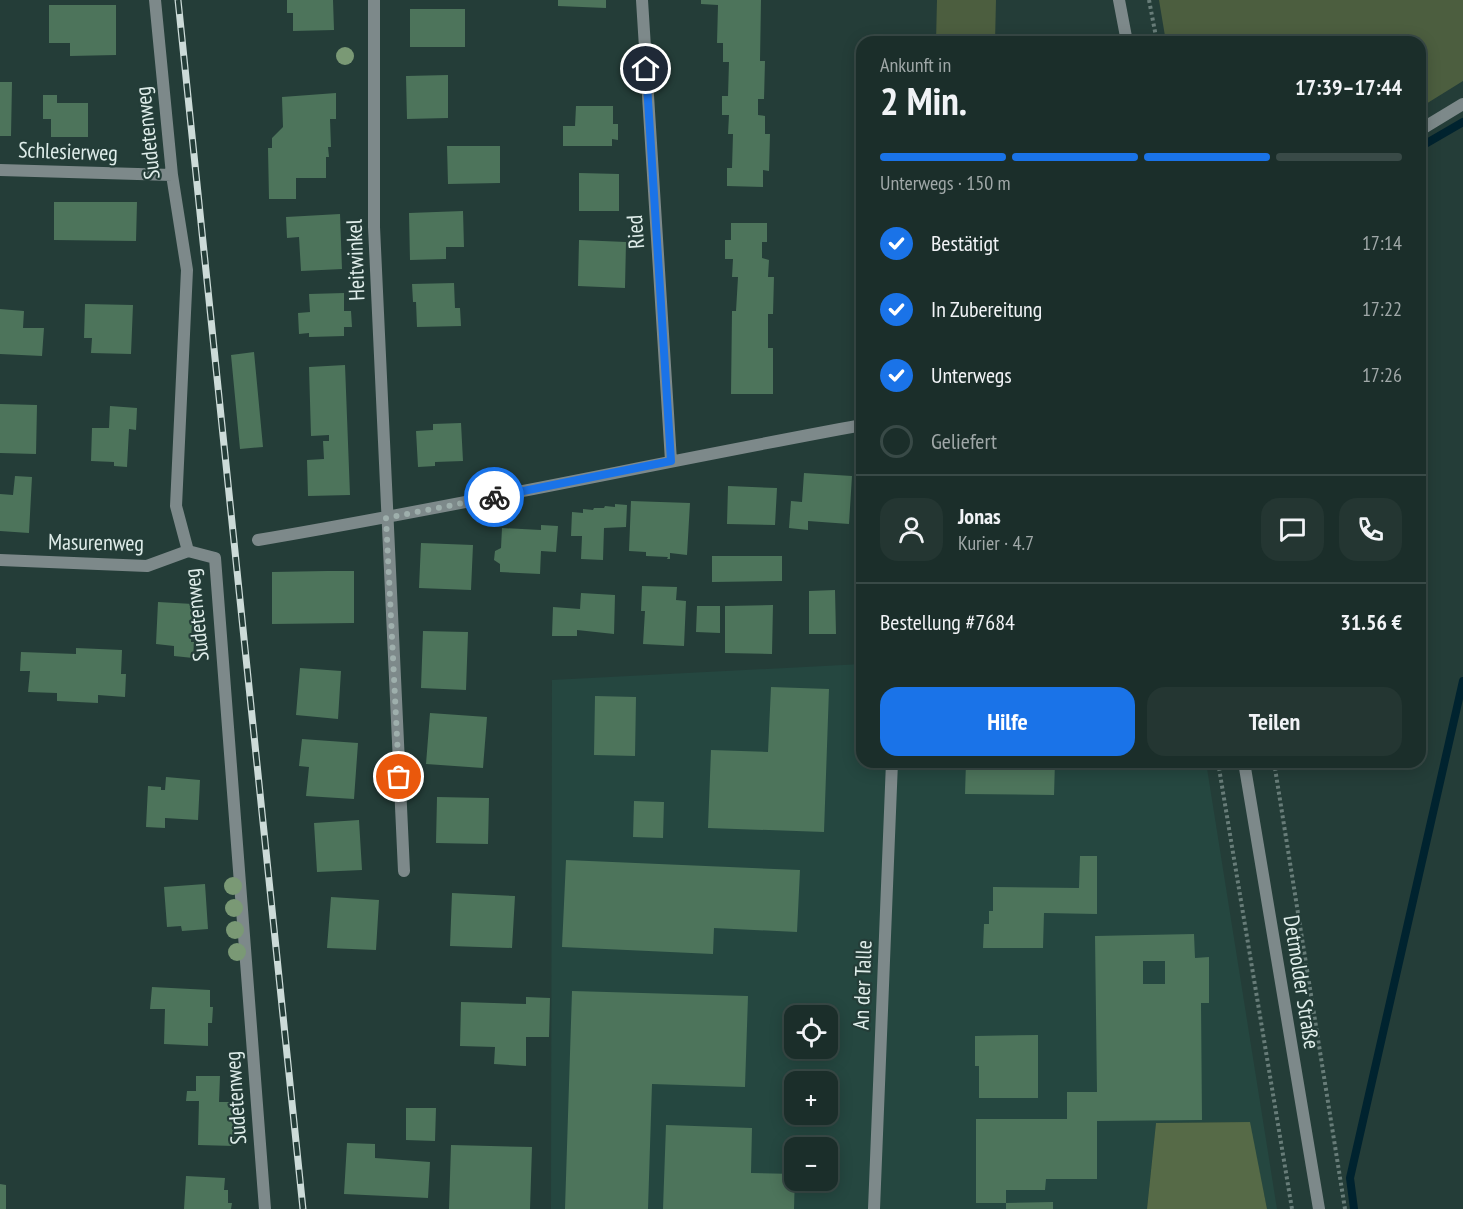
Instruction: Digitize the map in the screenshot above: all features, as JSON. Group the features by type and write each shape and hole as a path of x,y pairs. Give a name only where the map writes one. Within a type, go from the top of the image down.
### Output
{"street":[{"name":"Sudetenweg","path":"155,0 172,175 187,270 176,506 188,551 214,558 265,1209"},
{"name":"Heitwinkel","path":"374,0 374,227 404,871"},
{"name":"Ried","path":"642,0 671,461"},
{"path":"1119,0 1126,36"},
{"path":"1426,127 1463,105"},
{"name":"Schlesierweg","path":"0,170 172,175"},
{"path":"258,540 386,518 856,426"},
{"name":"Masurenweg","path":"0,560 147,566 188,551"},
{"name":"An der Talle","path":"874,1209 892,768"},
{"name":"Detmolder Straße","path":"1245,768 1319,1209"}],"path":[{"path":"1149,0 1156,36"},
{"path":"1219,768 1292,1209"},
{"path":"1275,768 1345,1209"}],"shaded area":[{"path":"937,0 996,0 995,36 936,36"},
{"path":"1159,0 1463,0 1463,81 1426,104 1426,36 1165,36"},
{"path":"856,664 856,768 1207,768 1277,1209 1267,1209 1249,1122 1156,1123 1147,1209 551,1209 552,680"},
{"path":"1250,1122 1267,1209 1147,1209 1156,1123"}],"building":[{"path":"287,0 333,0 334,30 293,31 293,13 287,13"},
{"path":"558,0 606,0 606,8 558,6"},
{"path":"701,0 761,0 760,61 765,61 764,99 758,99 758,115 765,116 765,134 770,134 769,171 763,170 763,187 727,186 727,168 732,168 733,134 728,134 729,115 722,115 722,96 728,96 729,62 723,62 723,43 717,43 718,5 701,4"},
{"path":"49,5 116,5 116,55 70,56 70,43 49,43"},
{"path":"410,9 465,9 465,47 410,47"},
{"path":"448,75 448,118 407,119 406,76"},
{"path":"0,82 12,82 11,136 0,136"},
{"path":"336,93 336,119 330,119 331,147 328,147 329,157 326,157 326,178 296,178 296,199 269,199 268,148 272,148 272,138 283,127 282,97"},
{"path":"43,95 57,95 57,103 88,103 88,137 51,137 51,119 43,119"},
{"path":"576,106 613,106 613,124 618,124 618,140 612,139 612,146 563,146 563,126 575,126"},
{"path":"447,146 500,146 500,183 448,184"},
{"path":"579,173 619,174 619,211 579,211"},
{"path":"54,202 137,202 136,241 54,240"},
{"path":"463,211 464,247 446,247 446,259 410,260 409,213"},
{"path":"340,214 342,269 301,271 299,237 287,238 286,217"},
{"path":"731,223 767,223 767,242 762,242 762,258 769,260 768,277 774,277 773,314 768,314 768,348 773,348 773,394 731,394 732,311 736,311 738,277 732,277 733,259 725,259 725,240 731,240"},
{"path":"579,240 626,242 625,288 578,286"},
{"path":"454,283 455,308 460,308 461,326 417,327 416,302 413,302 412,284"},
{"path":"344,293 344,311 351,311 352,327 344,327 344,336 309,337 309,333 299,334 298,313 310,312 309,294"},
{"path":"85,304 133,305 131,354 91,353 92,338 84,338"},
{"path":"0,309 24,311 23,328 44,328 42,356 0,354"},
{"path":"254,352 263,447 240,449 231,355"},
{"path":"345,365 350,495 308,496 307,460 324,459 323,441 329,441 329,435 311,436 309,367"},
{"path":"0,404 37,405 36,454 0,453"},
{"path":"110,406 137,408 136,430 129,429 127,467 114,466 114,462 91,461 92,428 109,428"},
{"path":"461,423 463,461 435,462 435,466 418,467 416,431 433,430 433,424"},
{"path":"804,473 852,476 849,524 808,521 808,530 789,528 791,501 802,502"},
{"path":"15,476 32,477 29,533 0,531 0,494 13,495"},
{"path":"728,486 777,488 775,525 727,524"},
{"path":"631,501 690,503 687,555 670,553 670,559 667,559 668,557 646,556 646,552 629,551"},
{"path":"615,504 627,505 626,527 604,528 603,560 581,559 582,536 571,536 572,512 583,513 583,509 615,507"},
{"path":"541,525 558,526 556,552 541,551 540,574 500,572 500,564 494,560 495,551 501,548 502,528 541,530"},
{"path":"421,543 473,545 471,590 419,588"},
{"path":"712,556 782,556 782,581 712,582"},
{"path":"354,571 354,623 272,624 272,572"},
{"path":"642,586 677,587 676,600 686,601 684,646 643,644 645,611 641,611"},
{"path":"835,590 836,634 809,634 809,591"},
{"path":"581,593 615,595 614,634 577,630 577,636 552,636 553,607 580,609"},
{"path":"158,602 193,604 191,642 194,642 193,658 174,656 174,646 156,644"},
{"path":"773,605 772,654 725,653 725,606"},
{"path":"697,606 720,606 720,633 696,632"},
{"path":"423,631 468,632 466,690 421,688"},
{"path":"76,648 122,650 121,674 126,674 125,697 98,695 98,703 57,701 57,693 28,692 30,671 20,671 21,652 76,654"},
{"path":"300,668 341,671 338,719 296,715"},
{"path":"771,687 829,689 824,832 708,828 711,750 768,752"},
{"path":"595,696 636,697 635,756 594,755"},
{"path":"430,713 487,717 483,768 426,764"},
{"path":"302,739 358,743 354,799 306,796 309,767 299,766"},
{"path":"966,768 1055,768 1054,795 965,794"},
{"path":"166,777 200,780 198,820 165,818 165,828 146,827 148,786 161,787 161,790 165,790"},
{"path":"437,797 489,798 488,844 436,843"},
{"path":"634,801 664,802 663,838 633,837"},
{"path":"359,820 362,870 317,872 314,823"},
{"path":"1080,856 1097,856 1097,914 1044,913 1043,948 983,948 984,924 989,924 989,911 993,911 993,887 1079,888"},
{"path":"566,860 800,870 797,932 714,928 713,954 562,947"},
{"path":"205,884 208,929 182,931 181,926 167,927 164,887"},
{"path":"452,893 515,896 512,948 450,946"},
{"path":"331,897 379,900 376,950 327,948"},
{"path":"1194,934 1195,958 1209,957 1209,1003 1201,1003 1202,1120 1097,1121 1097,1179 1046,1179 1045,1190 1006,1190 1006,1203 976,1203 976,1119 1067,1119 1067,1092 1097,1092 1095,936","holes":["1143,961 1165,961 1165,984 1143,984"]},
{"path":"152,987 210,990 210,1007 213,1007 212,1023 208,1023 208,1046 164,1044 165,1009 150,1009"},
{"path":"572,991 748,996 745,1087 652,1084 648,1209 565,1209"},
{"path":"526,997 550,998 549,1037 526,1037 526,1066 494,1064 495,1047 460,1046 461,1002 526,1004"},
{"path":"1038,1035 1038,1098 979,1098 979,1066 975,1066 975,1036"},
{"path":"196,1076 220,1076 219,1102 236,1102 234,1146 198,1145 199,1101 186,1101 187,1091 196,1091"},
{"path":"406,1108 436,1108 435,1141 406,1140"},
{"path":"666,1125 752,1128 751,1173 784,1174 784,1191 795,1191 794,1209 663,1209"},
{"path":"347,1143 375,1144 375,1158 430,1162 428,1198 344,1194"},
{"path":"451,1145 532,1147 530,1209 449,1209"},
{"path":"186,1176 225,1178 224,1190 228,1190 228,1203 232,1203 231,1209 184,1209"},
{"path":"0,1184 6,1185 6,1209 0,1209"},
{"path":"1053,1202 1053,1209 1006,1209 1006,1203"}],"waterway":[{"path":"1426,144 1463,122"},
{"path":"1354,1209 1350,1178 1463,681"}],"railway":[{"path":"178,0 303,1209"}],"way so far":[{"path":"399,777 386,518 494,497"}],"route":[{"path":"494,497 671,461 646,69"}]}
